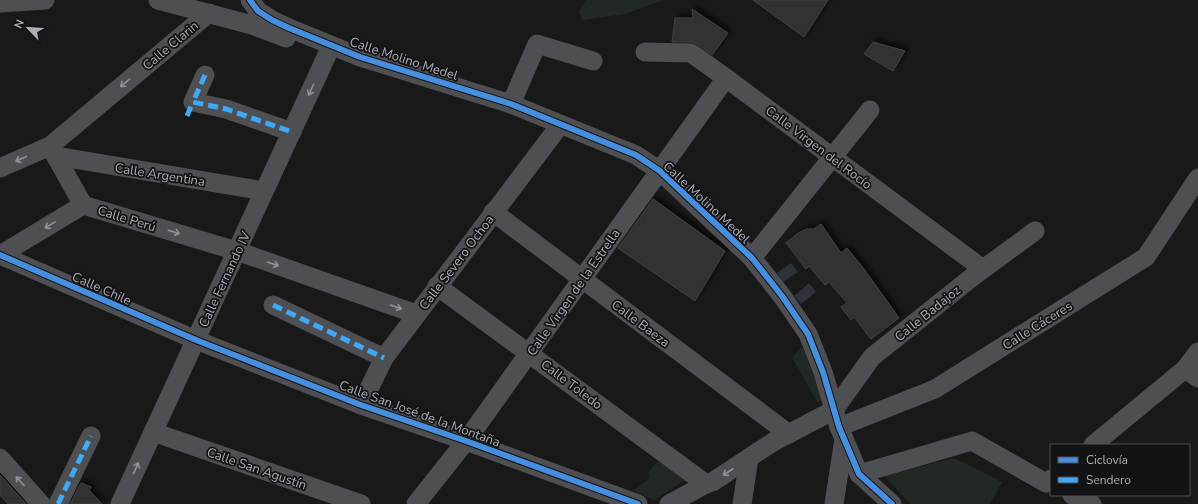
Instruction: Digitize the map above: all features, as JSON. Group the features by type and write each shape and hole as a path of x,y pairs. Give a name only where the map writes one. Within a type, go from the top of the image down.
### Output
{"street":[{"path":"0,3 45,0"},
{"path":"158,0 209,13"},
{"name":"Calle Molino Medel","path":"250,0 258,11 272,20 360,57 511,104 636,155 660,171 752,258 782,296 808,334 823,372 839,425 859,474 892,504"},
{"name":"Calle Clarin","path":"0,168 53,151 209,13 252,25 344,60 354,62 360,57"},
{"path":"511,104 537,44 593,61"},
{"name":"Calle Virgen del Rocío","path":"644,52 691,53 983,269"},
{"name":"Calle Fernando IV","path":"120,504 327,54"},
{"path":"205,74 190,109 226,109 292,132"},
{"name":"Calle Virgen de la Estrella","path":"416,504 466,441 726,78"},
{"path":"752,258 870,110"},
{"name":"Calle Severo Ochoa","path":"361,405 384,358 560,125"},
{"name":"Calle Argentina","path":"53,151 264,191"},
{"name":"Calle Perú","path":"53,151 83,205 237,251 416,314"},
{"name":"Calle Cáceres","path":"669,504 714,481 773,442 789,434 839,425 935,389 1146,256 1198,178"},
{"path":"0,255 83,205"},
{"name":"Calle Baeza","path":"493,212 789,434"},
{"name":"Calle Badajoz","path":"839,425 872,358 983,269 1035,231"},
{"name":"Calle Chile","path":"0,255 196,340"},
{"name":"Calle Toledo","path":"437,286 706,484"},
{"path":"273,305 384,358"},
{"name":"Calle San José de la Montaña","path":"196,340 361,405 466,441 638,504"},
{"path":"1094,444 1191,373 1198,352"},
{"path":"834,504 839,425"},
{"name":"Calle San Agustín","path":"153,432 361,504"},
{"path":"58,504 91,436"},
{"path":"859,474 972,441 1049,482"},
{"path":"0,458 41,504"},
{"path":"742,504 749,458"},
{"path":"1074,496 1092,504"}],"shaded area":[{"path":"586,0 664,0 625,14 582,20 579,11"},
{"path":"791,263 798,272 783,282 777,273"},
{"path":"809,283 816,292 801,304 794,296"},
{"path":"802,346 823,398 818,403 792,358"},
{"path":"954,458 1002,482 990,504 911,504 884,476"},
{"path":"660,459 685,480 654,500 633,491 649,478 648,472"}],"building":[{"path":"753,0 828,0 804,37"},
{"path":"692,9 728,33 712,55 692,42 672,42 675,18 693,18"},
{"path":"873,42 905,51 893,71 864,54"},
{"path":"653,199 725,251 695,301 618,248"},
{"path":"821,224 841,253 847,248 899,318 871,339 854,317 851,320 841,307 847,303 829,282 825,285 809,266 806,269 786,243 798,233 807,229 814,229"},
{"path":"0,475 26,504 8,504 0,495"},
{"path":"81,483 91,487 89,490 102,504 70,504"}],"marked path":[{"path":"205,75 193,102 226,109 292,132"},
{"path":"187,116 193,102"},
{"path":"273,305 384,358"},
{"path":"58,504 91,436"}],"cycle path":[{"path":"250,0 258,11 289,28 360,57 511,104 636,155 660,171 752,258 782,296 808,334 823,372 839,427 859,474 892,504"},
{"path":"0,255 196,340 361,405 466,441 638,504"}]}
